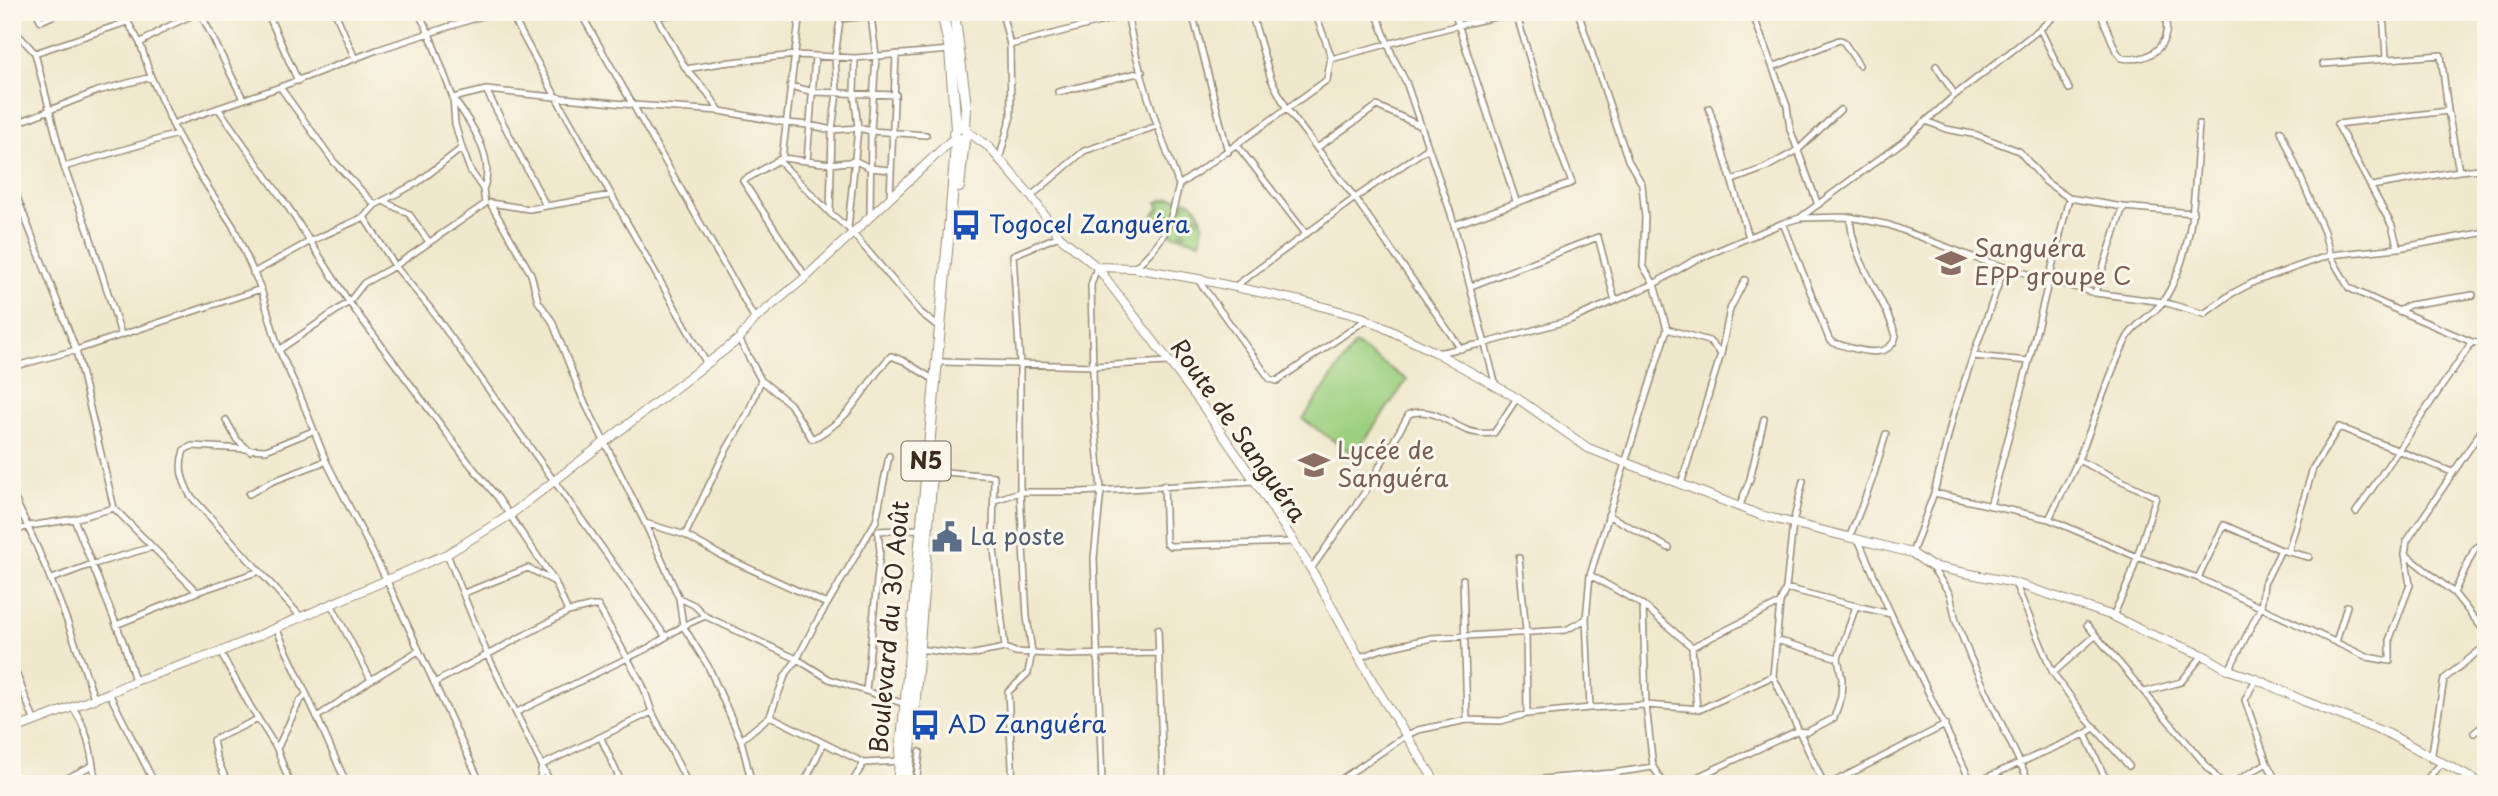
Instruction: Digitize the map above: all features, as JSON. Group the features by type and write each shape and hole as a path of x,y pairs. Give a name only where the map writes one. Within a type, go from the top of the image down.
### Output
{"highway":[{"name":"Boulevard du 30 Août","path":"942,12 961,134"},
{"name":"Boulevard du 30 Août","path":"906,784 913,723 941,330 966,106 956,13"},
{"name":"Boulevard du 30 Août","path":"898,784 919,529 937,381 942,362 941,330"}],"street":[{"path":"36,12 41,21 61,12"},
{"path":"122,12 140,43 151,77 177,134 233,226 261,289 279,350 326,461 387,581 481,784"},
{"path":"140,43 199,12 243,99"},
{"path":"267,12 298,81"},
{"path":"335,12 355,59"},
{"path":"418,12 429,33 453,98 483,150 488,178 483,189"},
{"path":"172,124 494,12"},
{"path":"510,12 708,365"},
{"path":"580,12 755,319"},
{"path":"707,12 655,14 686,69 720,111"},
{"path":"780,160 800,12"},
{"path":"999,161 1011,116 1010,45 1002,12"},
{"path":"1192,12 1228,152"},
{"path":"1251,12 1271,79 1287,109 1355,198 1461,349"},
{"path":"1179,186 1327,80 1331,59 1315,12"},
{"path":"1376,12 1406,82 1454,225 1496,386"},
{"path":"1454,12 1516,201"},
{"path":"1578,12 1628,160 1642,184 1645,218 1643,266 1654,284 1667,329 1590,575 1586,619 1590,708"},
{"path":"1752,12 1787,106 1790,129 1818,205"},
{"path":"1800,218 1876,163 1955,95 2059,12"},
{"path":"2100,12 2116,51 2122,58 2134,60 2144,58 2164,41 2168,32 2164,12"},
{"path":"2383,12 2386,58"},
{"path":"1331,59 1517,13 1548,120 1572,183 1454,225"},
{"path":"1010,45 1127,14 1157,126 1179,186 1170,225 1164,237 1155,250 1135,268"},
{"path":"830,214 832,130 837,93 835,57 839,16 871,16 876,56 871,131 870,215"},
{"path":"34,53 127,22"},
{"path":"12,28 34,53 64,167 93,245 121,334"},
{"path":"2040,29 2069,89"},
{"path":"1773,67 1839,40 1843,41 1859,65"},
{"path":"686,69 795,55 855,58 950,50"},
{"path":"890,198 896,54"},
{"path":"2323,64 2441,55 2459,171"},
{"path":"807,161 815,57"},
{"path":"850,231 858,128 854,93 855,58"},
{"path":"1936,65 1955,95"},
{"path":"1058,93 1142,72"},
{"path":"12,125 98,91 151,77"},
{"path":"790,86 814,92 895,95"},
{"path":"280,87 334,162 375,205"},
{"path":"453,98 486,90 720,111 832,130 858,128 926,135"},
{"path":"486,90 546,206"},
{"path":"453,98 455,124 470,170 531,274 538,301 552,321 582,397 679,598 683,626 708,666 741,740 752,784"},
{"path":"1317,148 1377,106 1421,126"},
{"path":"218,108 288,206 349,302 510,515 555,582 568,612"},
{"path":"1709,108 1749,237"},
{"path":"1732,180 1765,168 1798,150 1840,110"},
{"path":"2398,248 2392,226 2337,124 2448,111"},
{"path":"1926,121 1946,129 1977,135 2019,151 2046,182 2068,198 2123,207 2193,213"},
{"path":"2049,519 2078,460 2099,402 2128,336 2139,322 2163,302 2179,265 2193,213 2199,124"},
{"path":"1031,195 1084,150 1157,126"},
{"path":"2281,131 2324,232 2330,255 2349,288 2399,312 2472,342 2486,345"},
{"path":"64,167 177,134"},
{"path":"12,730 135,681 220,652 387,581 447,554 510,515 708,365 738,339 755,319 806,277 850,231 961,134"},
{"name":"Route de Sanguéra","path":"961,134 989,147 1031,195 1059,236 1097,267 1197,398 1255,481 1311,569 1375,686 1437,784"},
{"path":"1237,145 1307,234"},
{"path":"253,273 309,242 364,217 375,205 417,184 462,148"},
{"path":"1234,287 1355,198 1429,148"},
{"path":"780,160 830,214 850,231 921,313 941,330"},
{"path":"806,277 743,181 780,160 831,164 856,161 870,168 890,170"},
{"path":"2372,186 2483,169 2486,183"},
{"path":"12,184 76,350 114,508 197,592"},
{"path":"279,350 349,302 364,283 488,203 529,209 611,195"},
{"path":"1990,506 2029,361 2068,198"},
{"path":"383,201 409,214 429,242"},
{"path":"2095,293 2123,207"},
{"path":"364,217 395,265 430,308 666,637"},
{"path":"1783,223 1829,340 1878,352 1889,347 1896,336 1887,310 1854,247 1850,217"},
{"path":"1437,353 1570,320 1654,284 1693,261 1800,218 1850,217 1889,225 1978,259 2048,280 2095,293 2163,302 2204,314 2231,294 2254,282 2330,255 2398,248 2486,232"},
{"path":"1013,784 1007,692 1028,673 1032,652 1027,617 1020,492 1020,364 1013,255 1059,236"},
{"path":"1471,286 1598,237 1615,300"},
{"path":"1912,552 1934,493 1954,412 2005,266"},
{"path":"1102,784 1094,558 1101,490 1094,412 1091,285 1097,267 1135,268 1198,279 1336,309 1367,320 1437,353 1517,398 1588,447 1739,508 1912,552 1931,566 1950,594 1956,621 1970,657 2030,784"},
{"path":"1198,279 1270,379 1277,381 1367,320"},
{"path":"1681,484 1721,354 1730,309 1745,280"},
{"path":"12,350 15,367 76,350 261,289"},
{"path":"2399,312 2409,305 2473,295"},
{"path":"12,296 15,300 12,316"},
{"path":"1667,329 1709,341 1721,354"},
{"path":"738,339 761,380 790,404 812,439 829,431 846,416 891,356 937,381"},
{"path":"2356,512 2423,410 2472,342"},
{"path":"1973,356 2029,361"},
{"path":"942,362 1094,366 1168,362"},
{"path":"685,535 725,452 748,413 761,380"},
{"path":"1311,569 1366,492 1409,414 1426,413 1441,417 1471,432 1494,433 1517,398"},
{"path":"1739,508 1750,478 1764,419"},
{"path":"226,420 237,440 250,450"},
{"path":"1934,493 2049,519 2137,557 2197,578 2374,660 2390,661 2390,638 2410,584 2405,554 2407,541 2486,424"},
{"path":"2229,670 2261,607 2264,583 2284,551 2313,468 2339,427 2452,472"},
{"path":"300,617 190,495 180,474 180,461 184,450 192,446 266,450 313,431"},
{"path":"1886,434 1854,537 1972,784 2085,734 2095,727"},
{"path":"741,740 771,716 785,676 876,521 889,456"},
{"path":"2078,460 2156,497 2137,557 2113,616"},
{"path":"249,494 271,482 326,461"},
{"path":"932,471 995,476 993,540 1005,648"},
{"path":"995,500 1020,492 1255,481"},
{"path":"1803,481 1793,523 1786,588 1780,603 1773,677 1824,784"},
{"path":"1164,485 1167,544 1292,542"},
{"path":"12,493 29,526 38,554 52,579 94,698"},
{"path":"12,532 114,508"},
{"path":"1608,515 1669,548"},
{"path":"74,519 135,681"},
{"path":"866,691 880,551 876,521"},
{"path":"645,523 685,535 722,556 827,604"},
{"path":"2197,578 2224,525 2284,551 2309,557"},
{"path":"878,532 919,529"},
{"path":"2454,593 2474,550 2486,537"},
{"path":"52,579 152,547"},
{"path":"447,554 488,656 551,784"},
{"path":"2405,554 2454,593 2486,632"},
{"path":"1519,558 1526,631 1527,714"},
{"path":"1931,566 2015,583 2113,616 2203,655 2229,670 2389,734 2431,759 2482,784"},
{"path":"464,593 528,568 555,582"},
{"path":"116,625 197,592 260,571"},
{"path":"1590,575 1643,605 1692,647 1697,709"},
{"path":"1463,579 1467,720"},
{"path":"2015,583 2053,673 2129,766"},
{"path":"1786,588 1891,614"},
{"path":"679,598 705,616 797,659 829,679 905,704"},
{"path":"1692,647 1780,603"},
{"path":"331,604 371,680"},
{"path":"1643,605 1646,705 1653,767 1664,784"},
{"path":"1682,784 1797,731 1807,732 1827,722 1837,712 1842,679 1838,658 1856,606"},
{"path":"2336,642 2347,606"},
{"path":"434,683 568,612 598,607 643,686 652,712 688,784"},
{"path":"517,712 705,616"},
{"path":"1360,657 1382,649 1432,638 1566,630 1586,619"},
{"path":"2087,625 2222,784"},
{"path":"276,628 345,781 332,784"},
{"path":"1158,629 1163,784"},
{"path":"2053,673 2095,636"},
{"path":"1776,640 1838,658"},
{"path":"2431,759 2444,679 2484,647 2486,642"},
{"path":"918,649 969,655 1005,648 1016,652 1159,653"},
{"path":"317,717 418,651"},
{"path":"220,652 277,749 290,784"},
{"path":"2145,692 2181,681 2203,655"},
{"path":"12,662 34,720"},
{"path":"1337,782 1406,735 1418,730 1467,720 1502,721 1527,714 1590,708 1646,705 1706,708 1773,677"},
{"path":"2256,679 2245,701 2267,763 2278,784"},
{"path":"109,693 155,784"},
{"path":"277,749 299,702 306,695"},
{"path":"72,706 83,722 90,743 96,784"},
{"path":"542,765 652,712"},
{"path":"771,716 864,763 900,761"},
{"path":"228,784 216,756 214,740 258,719"},
{"path":"2473,733 2486,723"},
{"path":"1830,784 1945,725"},
{"path":"2085,734 2108,784"},
{"path":"601,738 622,784"},
{"path":"804,784 823,744"},
{"path":"915,784 920,752"},
{"path":"854,784 854,779 864,763"},
{"path":"2231,784 2267,763"},
{"path":"2422,784 2441,764"},
{"path":"59,783 93,765"},
{"path":"539,784 542,765"},
{"path":"1484,784 1653,767"}],"green space":[{"path":"1180,198 1194,204 1201,216 1200,242 1171,234 1167,224 1153,215 1160,208 1157,202"},
{"path":"1355,344 1407,380 1354,455 1303,419"}],"place":[{"name":"Togocel Zanguéra","path":"966,225"},
{"name":"Sanguéra EPP groupe C","path":"1951,263"},
{"name":"Lycée de Sanguéra","path":"1314,465"},
{"name":"La poste","path":"947,537"},
{"name":"AD Zanguéra","path":"925,725"}]}
